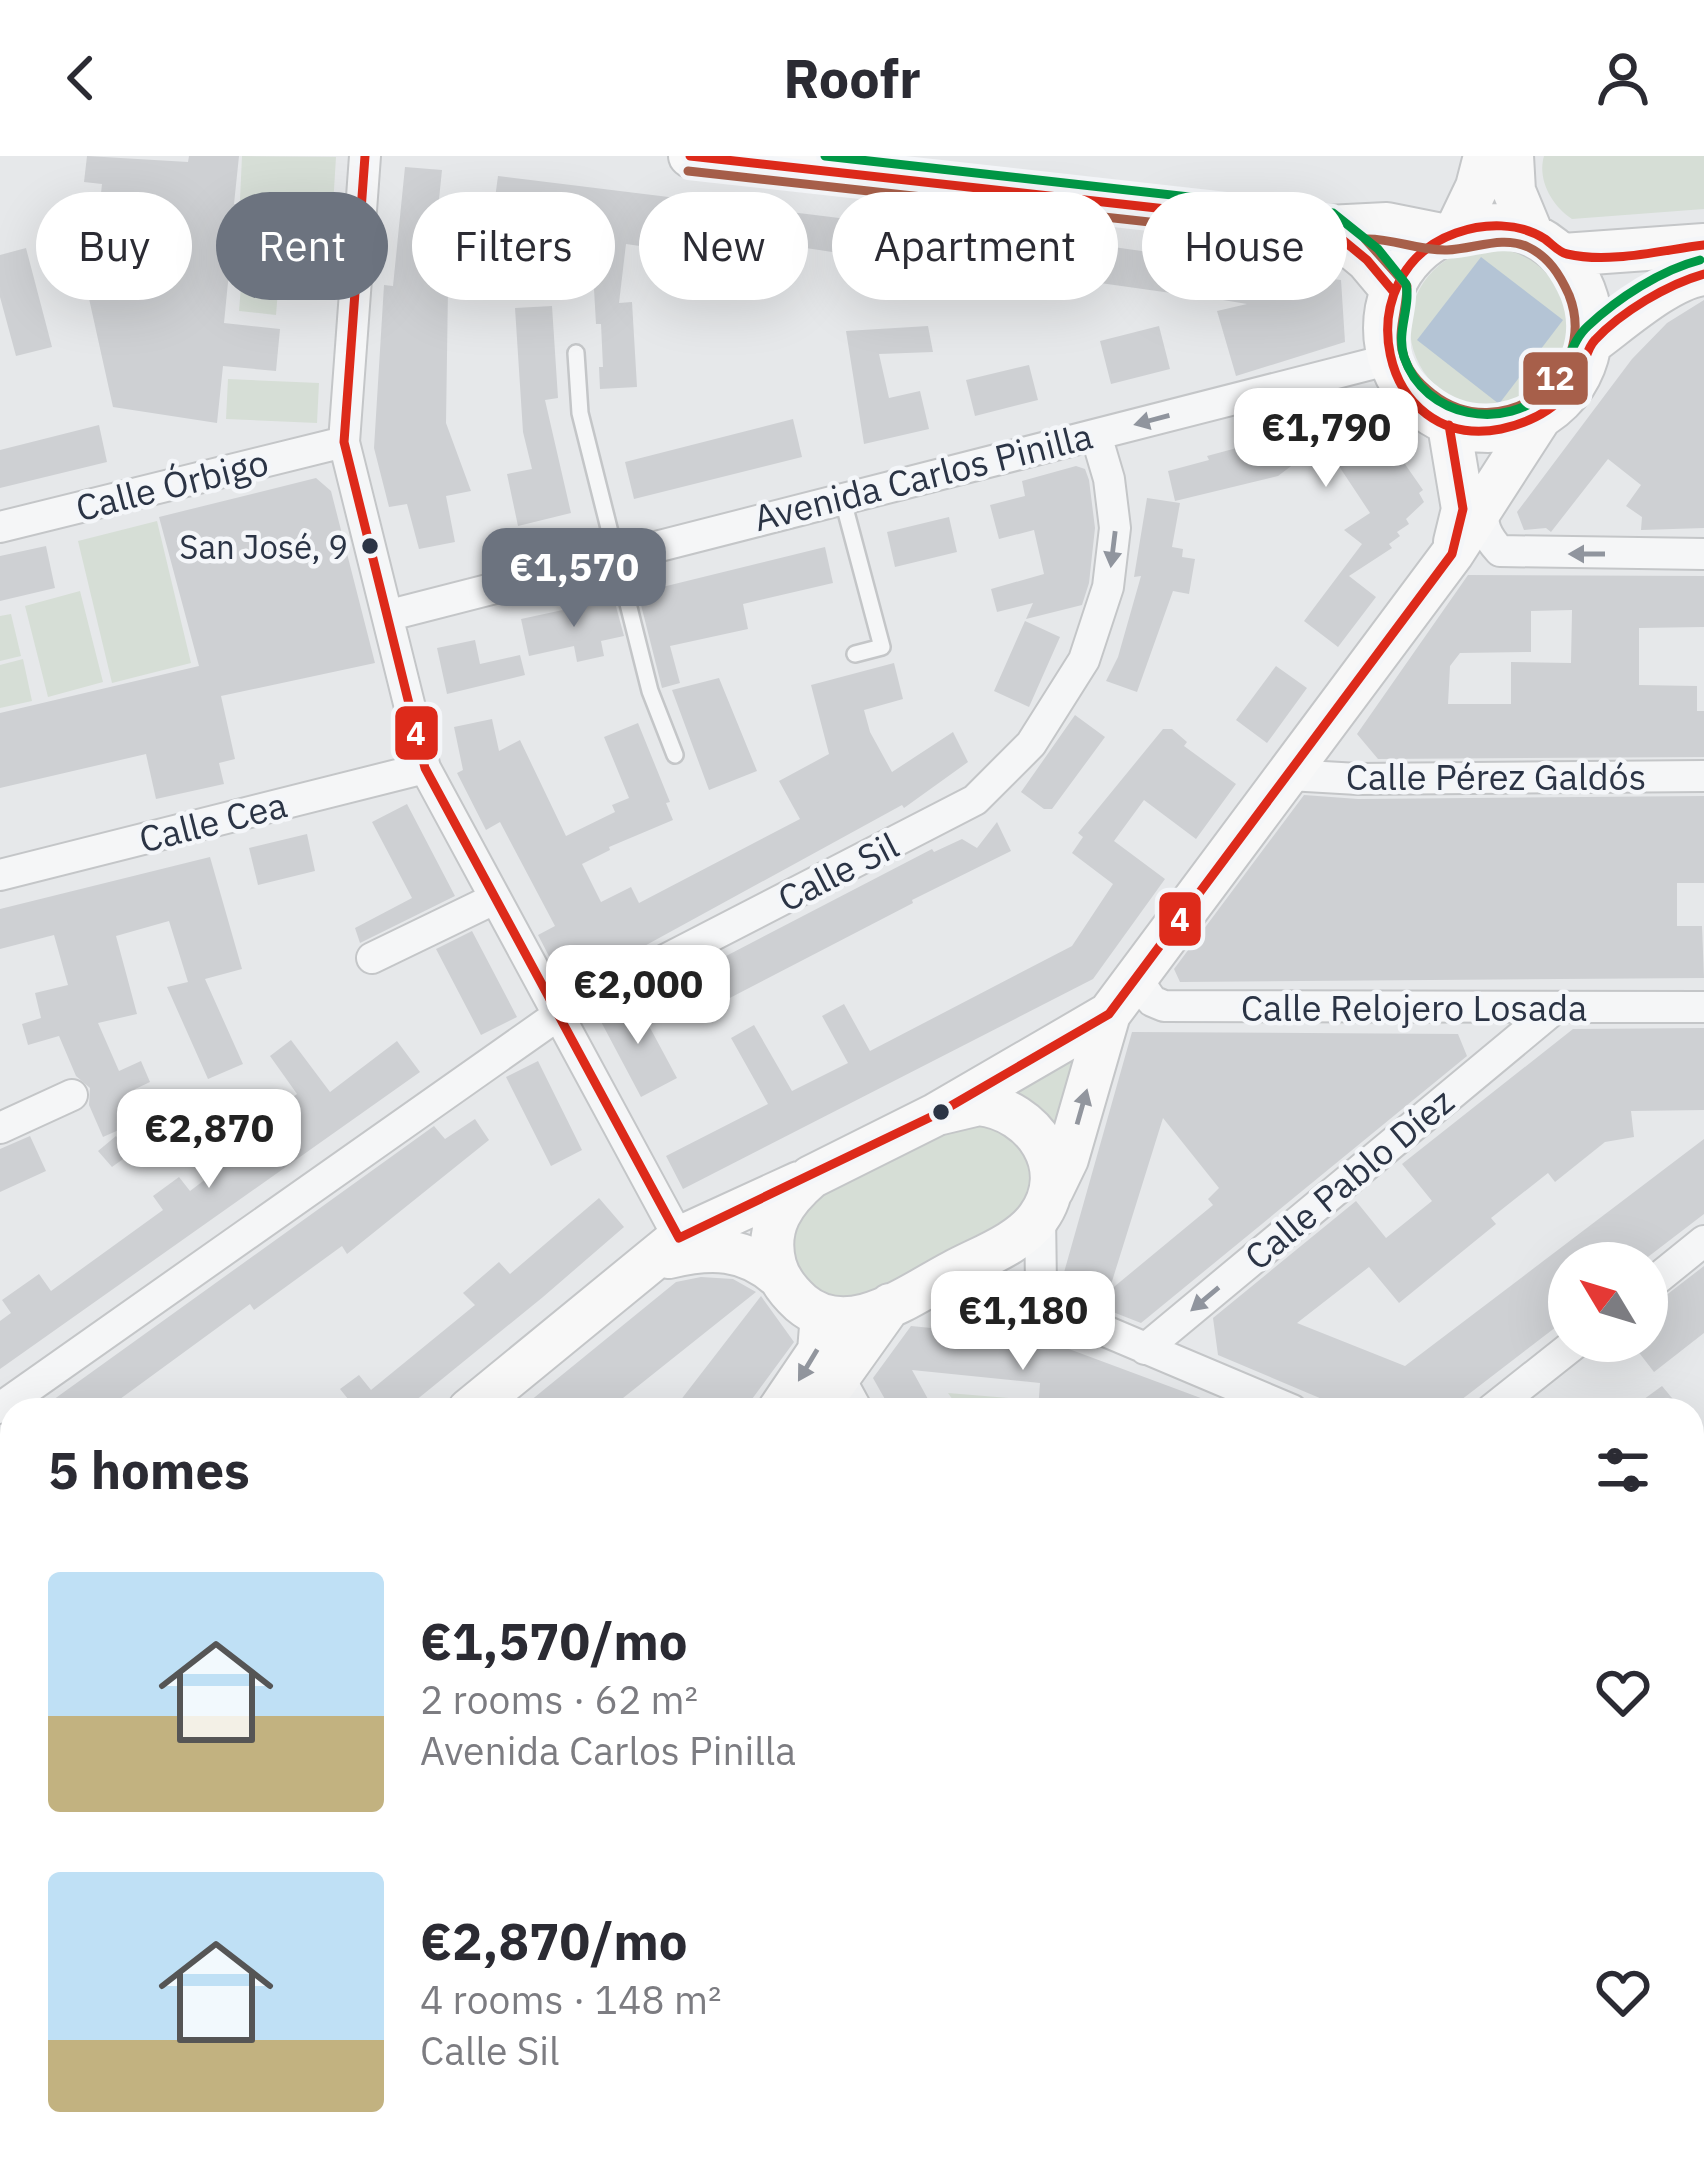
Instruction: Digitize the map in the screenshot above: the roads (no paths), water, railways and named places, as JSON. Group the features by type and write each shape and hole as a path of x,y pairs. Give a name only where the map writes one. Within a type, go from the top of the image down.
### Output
{"main road":[{"path":"690,156 853,165 1142,203"},
{"path":"1451,235 1477,187 1485,156"},
{"path":"1513,156 1514,191 1547,243 1586,293 1591,343 1576,382 1540,416 1510,428 1480,432 1448,425 1421,409 1388,360 1384,329 1393,291 1416,258 1451,235 1484,226 1547,243 1704,245"},
{"path":"1347,226 1387,224 1451,235"},
{"path":"1347,244 1393,291"},
{"path":"1591,343 1670,287 1704,274"},
{"path":"485,1398 665,1250 937,1114 1109,1014 1452,554 1540,416"},
{"path":"1448,425 1462,509 1452,554"},
{"path":"665,1250 732,1251 754,1257 804,1306 822,1315 861,1317 1012,1241 1045,1206 1067,1159 1109,1014"},
{"path":"937,1114 979,1104 996,1106 1029,1126 1051,1157 1045,1206"},
{"path":"778,1276 771,1240 775,1222 783,1205 811,1177"},
{"path":"838,1398 905,1297"},
{"path":"787,1398 819,1351 822,1315"}],"street":[{"path":"365,156 344,442 425,768 558,1015 665,1250"},
{"name":"Avenida Carlos Pinilla","path":"390,615 1388,360"},
{"name":"Calle Sil","path":"14,1398 558,1015 975,800 1030,744 1084,660 1108,587 1115,528 1109,479 1096,435"},
{"name":"Calle Órbigo","path":"0,527 344,442"},
{"path":"1484,504 1481,518 1488,538 1500,551 1704,554"},
{"name":"Calle Cea","path":"0,875 425,768"},
{"name":"Calle Pérez Galdós","path":"1289,775 1358,779 1704,776"},
{"path":"372,958 494,899"},
{"name":"Calle Relojero Losada","path":"1137,979 1152,1000 1164,1006 1704,1007"},
{"name":"Calle Pablo Díez","path":"1145,1349 1553,1009"},
{"path":"0,1128 72,1095"},
{"path":"1045,1206 1041,1285 1053,1309"},
{"path":"1668,1270 1704,1241"},
{"path":"905,1297 958,1287 1053,1309 1263,1398"},
{"path":"1507,1398 1553,1362"}],"lane":[{"path":"576,352 580,413 650,691 675,755"},
{"path":"842,497 882,647 855,654"}],"water":[{"path":"1481,257 1563,320 1499,404 1417,340"}],"place":[{"name":"San José, 9","path":"370,546"}]}
